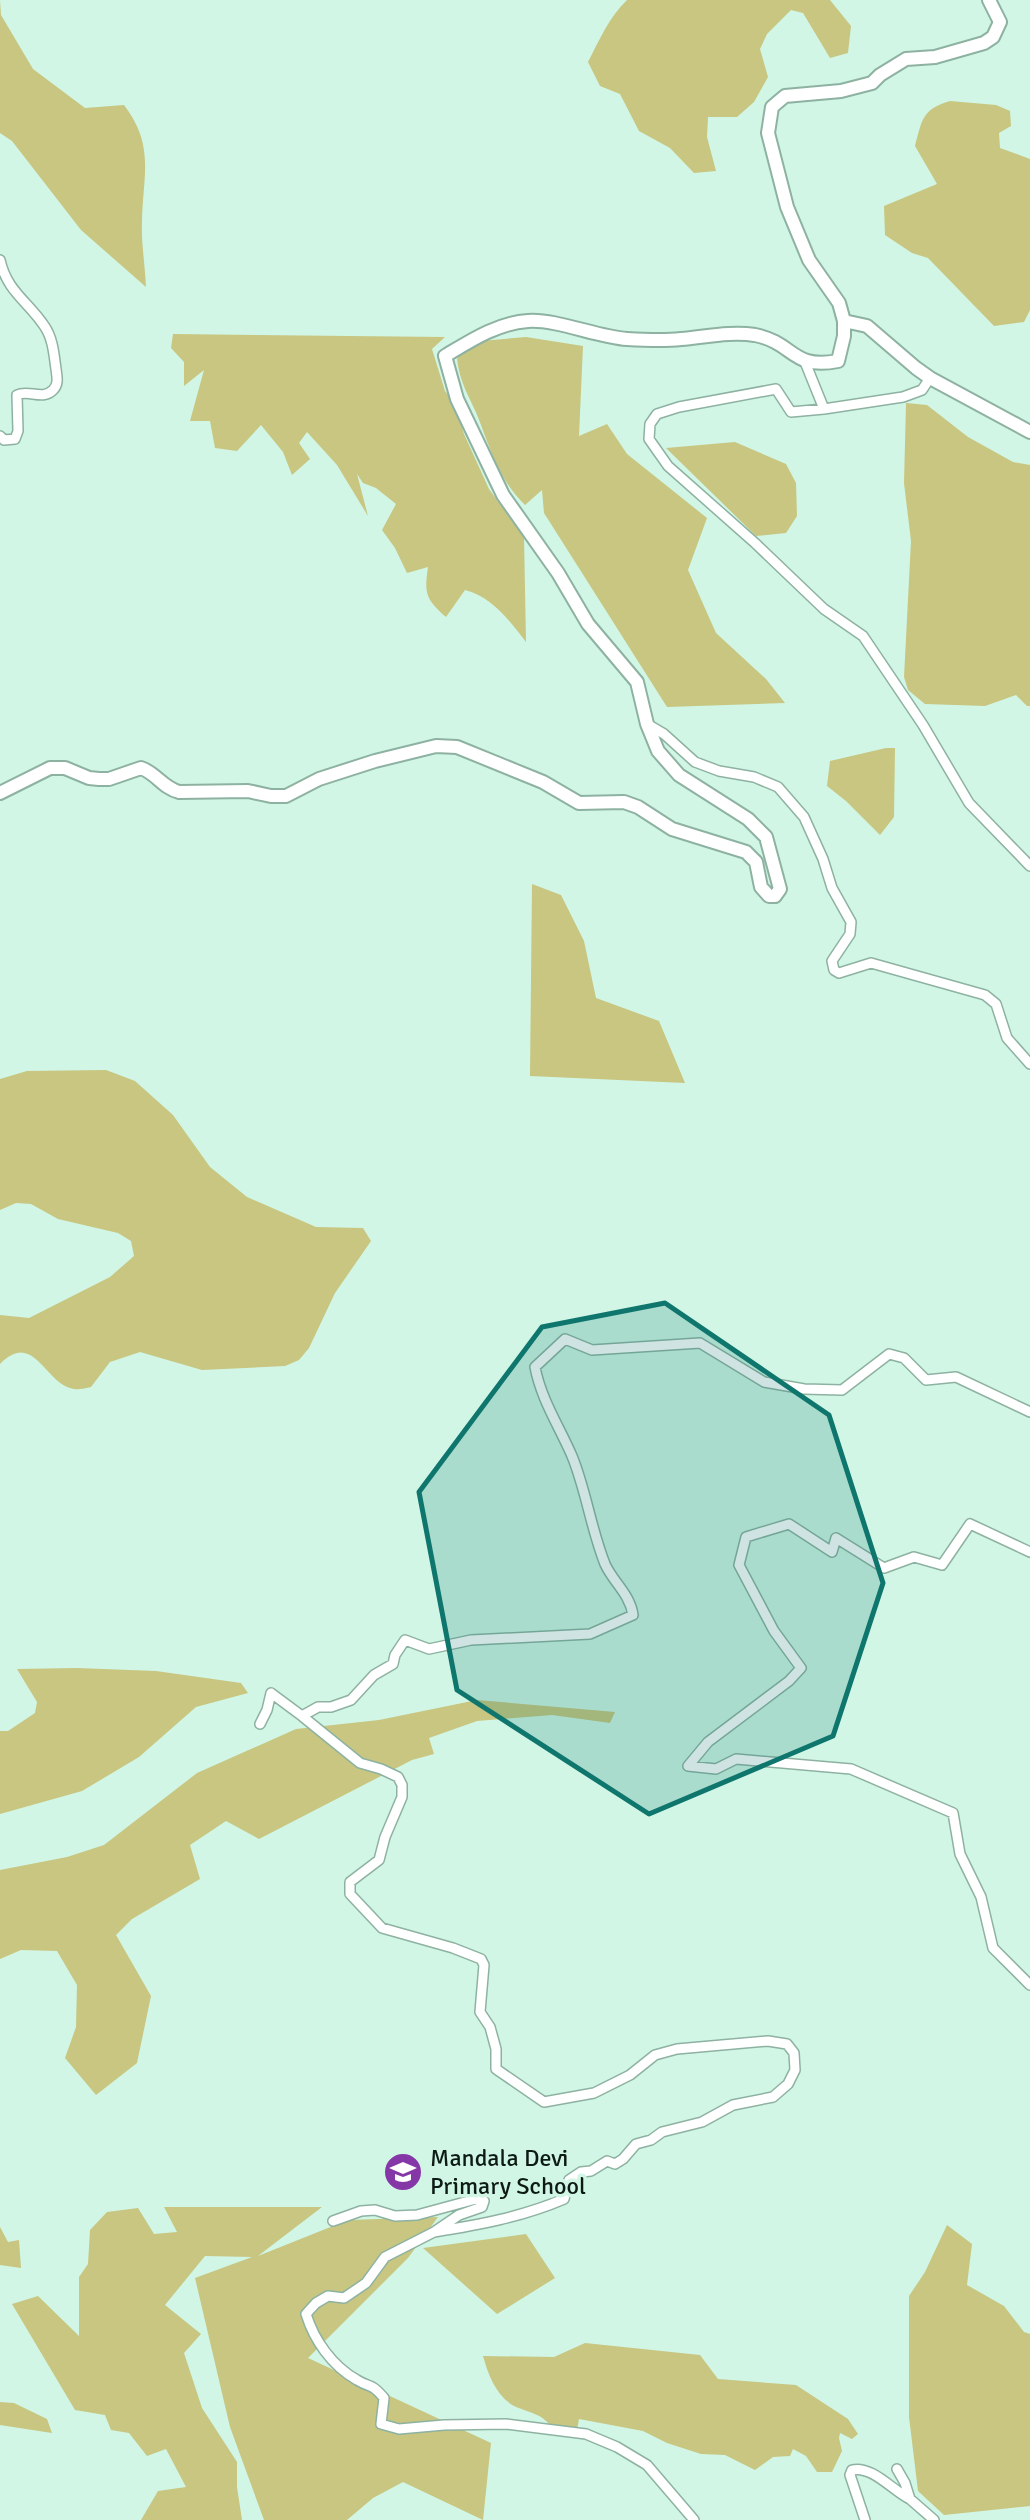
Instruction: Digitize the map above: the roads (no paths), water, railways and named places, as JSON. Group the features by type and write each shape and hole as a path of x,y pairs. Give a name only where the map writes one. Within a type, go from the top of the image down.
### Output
{"main road":[{"path":"0,793 41,771 58,767 99,779 109,779 141,768 151,772 170,790 179,792 248,791 286,796 319,779 375,761 436,746 457,747 542,782 579,803 631,804 672,830 746,852 756,862 761,887 769,896 775,896 780,889 766,837 748,819 678,775 658,751 647,724 637,682 588,624 543,550 503,495 457,399 445,356 492,330 528,321 625,339 679,340 728,334 754,335 779,342 805,362 815,364 838,361 844,336 844,321 839,303 809,260 787,207 768,133 772,107 785,96 841,91 872,83 906,59 935,57 984,43 993,37 1000,22 989,0"},
{"path":"844,321 867,327 930,378 1030,432"}],"street":[{"path":"0,260 10,285 47,329 53,345 58,379 51,392 43,396 22,393 17,396 18,431 15,439 4,440 0,436"},
{"path":"805,362 824,409"},
{"path":"930,378 922,390 903,397 824,409 791,412 776,388 679,407 657,414 650,424 649,439 668,466 824,609 863,636 923,725 969,803 1030,866"},
{"path":"647,724 664,734 695,762 719,771 754,777 778,787 804,817 823,859 832,888 851,922 850,934 832,961 834,970 839,973 871,963 985,995 996,1004 1007,1038 1030,1064"},
{"path":"302,1716 318,1707 331,1707 351,1700 374,1675 393,1664 395,1655 405,1640 429,1649 471,1640 590,1634 633,1615 631,1602 607,1567 592,1526 573,1458 539,1388 535,1367 565,1339 592,1350 700,1343 764,1382 804,1389 842,1390 889,1354 904,1358 926,1380 956,1377 1030,1412"},
{"path":"1030,1552 970,1524 942,1565 914,1557 884,1568 836,1538 832,1552 789,1524 746,1537 739,1565 774,1631 801,1668 789,1681 708,1742 688,1766 716,1769 736,1759 851,1769 953,1813 960,1854 981,1898 993,1948 1030,1985"},
{"path":"260,1724 271,1693 360,1763 398,1777 402,1797 385,1837 379,1860 350,1882 350,1894 382,1928 453,1948 481,1959 484,1965 480,2012 490,2027 496,2049 496,2069 519,2087 544,2102 557,2101 594,2092 630,2075 654,2055 677,2049 768,2041 787,2045 794,2053 795,2070 788,2084 773,2097 733,2105 702,2122 662,2132 651,2140 636,2144 615,2164 607,2161 569,2180 564,2199 538,2210 482,2225 434,2232"},
{"path":"333,2221 361,2211 376,2210 395,2216 417,2215 476,2199 484,2201 482,2207 459,2215 434,2232 386,2257 366,2283 344,2298 328,2297 316,2303 306,2314 312,2334 327,2354 357,2380 373,2386 384,2399 381,2424 399,2429 506,2424 586,2434 617,2447 647,2465 694,2520"},
{"path":"865,2520 850,2475 852,2470 859,2469 870,2473 934,2520"},
{"path":"897,2469 910,2500"}],"place":[{"name":"Mandala Devi Primary School","path":"403,2172"}]}
